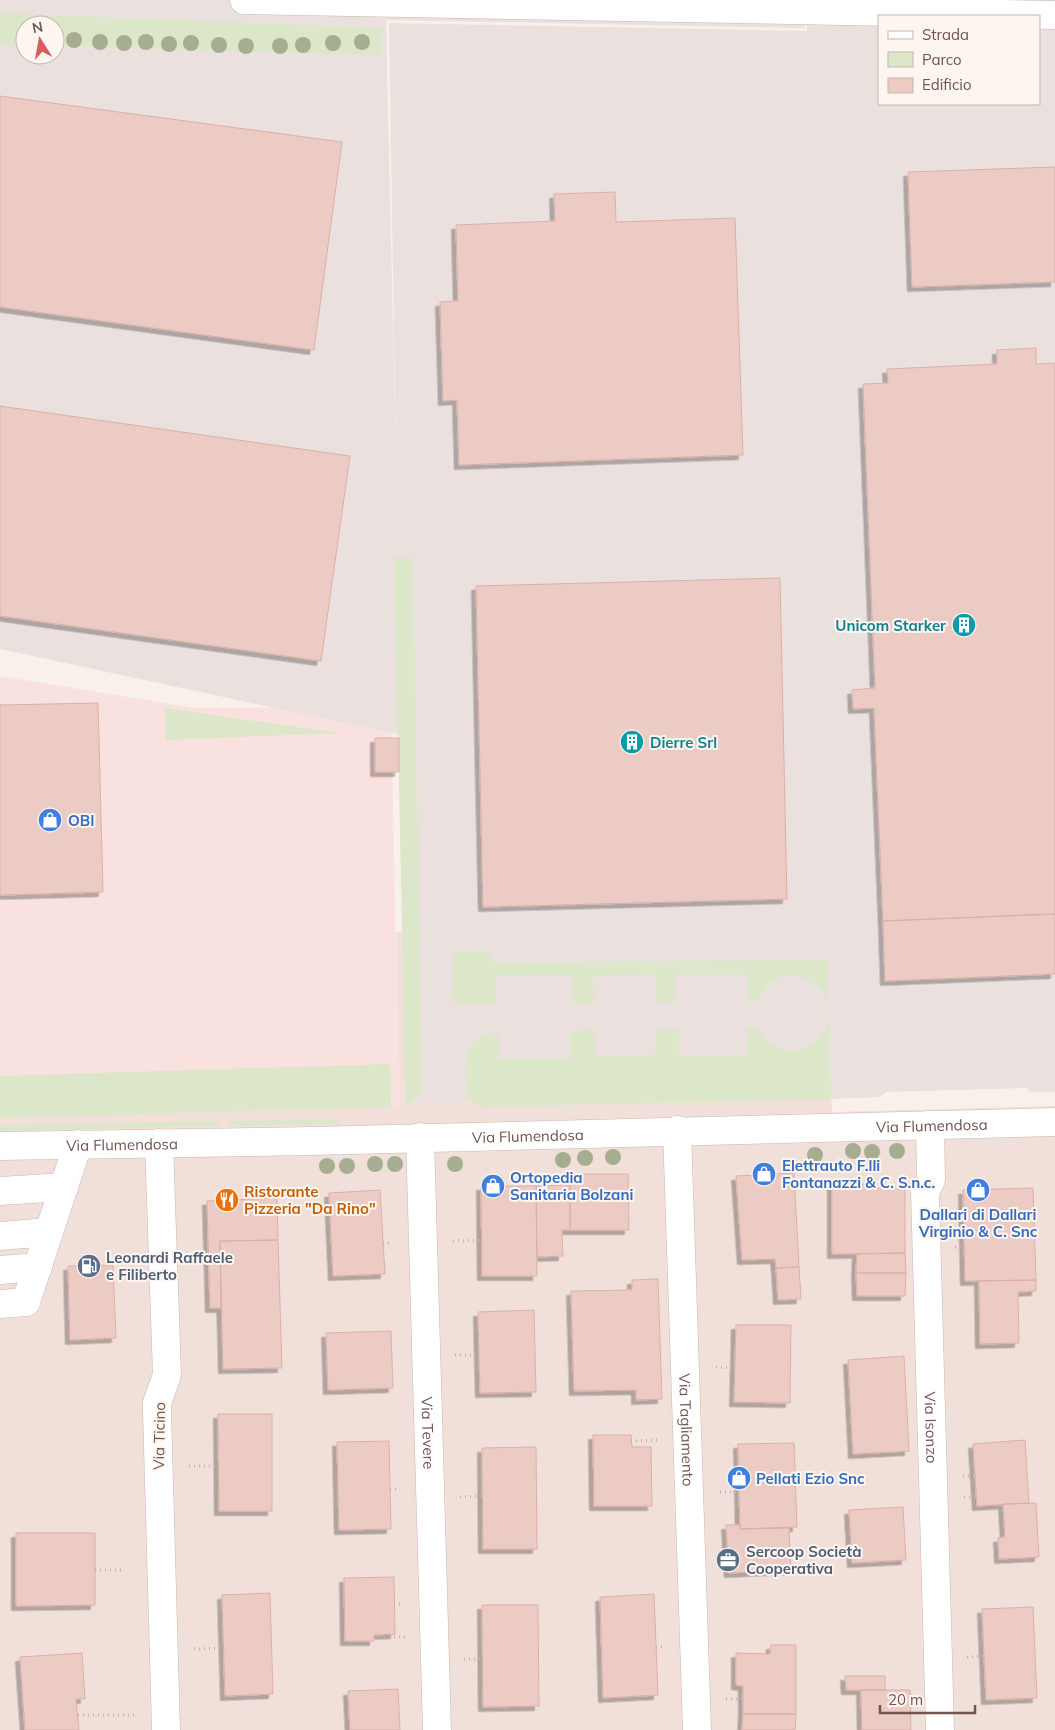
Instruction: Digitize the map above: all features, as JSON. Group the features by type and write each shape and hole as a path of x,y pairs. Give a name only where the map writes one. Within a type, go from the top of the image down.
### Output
{"street":[{"path":"244,0 1055,15"},
{"name":"Via Flumendosa","path":"0,1146 1055,1122"},
{"name":"Via Isonzo","path":"930,1125 931,1180 925,1192 940,1730"},
{"name":"Via Tagliamento","path":"677,1130 697,1730"},
{"name":"Via Tevere","path":"420,1137 437,1730"},
{"name":"Via Ticino","path":"159,1143 167,1375 157,1403 166,1730"},
{"path":"0,1304 26,1302 78,1144"},
{"path":"0,1190 64,1186"},
{"path":"0,1236 49,1232"},
{"path":"0,1270 38,1268"}],"path":[{"path":"444,1241 482,1240"},
{"path":"446,1355 479,1355"},
{"path":"710,1367 735,1368"},
{"path":"631,1441 667,1440"},
{"path":"183,1466 218,1466"},
{"path":"458,1498 482,1496"},
{"path":"95,1570 124,1570"},
{"path":"374,1637 415,1638"},
{"path":"188,1649 223,1648"},
{"path":"78,1715 134,1715"}],"shaded area":[{"path":"0,0 802,0 805,28 386,20 396,462 389,23 807,31 805,0 1055,0 1055,1092 1029,1092 1028,1088 886,1092 880,1097 831,1099 831,1093 407,1103 401,735 0,649"},
{"path":"0,676 193,708 391,707 399,1106 0,1114"},
{"path":"819,923 832,1112 1055,1106 1055,1730 0,1730 0,1114 399,1106 396,932 671,929"}],"green space":[{"path":"0,13 51,15 15,15 15,46 0,45"},
{"path":"65,16 382,28 382,55 65,46"},
{"path":"394,558 413,558 422,1091 406,1108"},
{"path":"165,708 338,733 166,740"},
{"path":"490,951 491,962 827,960 828,1002 816,985 804,978 792,975 775,980 763,991 757,1001 748,1001 748,975 675,975 674,1002 656,1002 655,975 593,976 594,1003 573,1003 573,976 496,976 496,1003 453,1004 453,952"},
{"path":"829,1018 831,1099 479,1107 466,1096 466,1063 470,1046 485,1035 498,1032 499,1059 570,1058 570,1031 594,1030 595,1056 655,1055 655,1030 679,1030 679,1056 748,1055 747,1029 758,1030 772,1045 788,1051 802,1049 815,1042 825,1030"},
{"path":"390,1064 391,1107 0,1118 0,1076"},
{"path":"338,1119 338,1124 229,1126 229,1121"},
{"path":"218,1121 218,1126 0,1131 0,1126"}],"building":[{"path":"0,96 342,142 314,350 0,307"},
{"path":"1055,167 1055,282 912,287 908,172"},
{"path":"615,192 616,222 735,218 743,455 459,465 457,400 443,401 440,302 458,301 456,225 555,221 554,194"},
{"name":"Unicom Starker","path":"1036,348 1036,364 1055,363 1055,914 883,921 874,708 853,709 852,690 875,688 863,384 888,383 887,369 997,364 997,350"},
{"path":"0,406 350,456 321,661 0,616"},
{"name":"Dierre Srl","path":"780,578 787,899 483,907 476,586"},
{"name":"OBI","path":"98,703 103,892 0,895 0,705"},
{"path":"375,738 399,738 399,772 375,772"},
{"path":"1055,914 1055,974 885,981 883,921"},
{"path":"794,1173 799,1267 776,1268 775,1259 742,1260 736,1176"},
{"path":"570,1174 628,1174 629,1230 570,1230"},
{"path":"832,1184 876,1184 876,1188 905,1188 905,1253 832,1254"},
{"path":"570,1185 570,1230 562,1230 563,1256 537,1257 536,1186"},
{"path":"481,1186 536,1186 537,1276 482,1276"},
{"path":"1033,1188 1036,1280 965,1281 963,1190"},
{"path":"380,1190 385,1274 333,1276 329,1193"},
{"path":"277,1198 278,1240 220,1241 221,1308 210,1308 207,1201"},
{"path":"278,1240 282,1368 223,1369 220,1241"},
{"path":"905,1253 906,1273 856,1273 857,1254"},
{"path":"113,1265 116,1338 70,1340 68,1266"},
{"path":"799,1267 801,1299 778,1300 776,1268"},
{"path":"856,1273 906,1273 905,1296 857,1296"},
{"path":"658,1279 662,1399 636,1400 636,1390 574,1391 571,1291 632,1290 632,1280"},
{"path":"1036,1280 1036,1291 1018,1292 1019,1343 980,1344 979,1281"},
{"path":"534,1310 536,1392 480,1393 478,1312"},
{"path":"736,1325 791,1325 790,1403 734,1402"},
{"path":"391,1331 393,1388 328,1390 326,1333"},
{"path":"904,1356 909,1451 853,1454 848,1360"},
{"path":"218,1414 272,1414 272,1511 219,1511"},
{"path":"593,1435 631,1435 632,1447 651,1447 652,1506 594,1506"},
{"path":"1025,1440 1029,1503 977,1506 973,1444"},
{"path":"389,1441 391,1529 339,1530 337,1442"},
{"path":"794,1443 797,1527 740,1529 738,1444"},
{"path":"536,1447 537,1549 483,1549 482,1448"},
{"path":"1036,1503 1039,1557 999,1559 998,1538 1005,1537 1003,1504"},
{"path":"903,1507 906,1560 852,1563 849,1510"},
{"path":"726,1525 740,1525 740,1529 789,1528 791,1570 729,1573"},
{"path":"16,1533 95,1533 95,1605 16,1606"},
{"path":"394,1577 395,1634 374,1635 374,1641 345,1641 344,1578"},
{"path":"270,1593 273,1694 225,1696 222,1595"},
{"path":"654,1594 658,1695 603,1698 600,1597"},
{"path":"482,1605 538,1605 539,1706 483,1707"},
{"path":"1033,1607 1037,1698 986,1700 982,1609"},
{"path":"771,1645 796,1645 796,1714 743,1714 743,1686 736,1685 736,1653 770,1654"},
{"path":"82,1653 85,1699 76,1699 79,1730 25,1730 20,1657"},
{"path":"845,1676 885,1676 885,1690 846,1690"},
{"path":"398,1689 400,1730 350,1730 348,1691"},
{"path":"861,1690 910,1690 911,1730 862,1730"},
{"path":"743,1714 796,1714 795,1730 742,1730"}],"place":[{"name":"Unicom Starker","path":"964,625"},
{"name":"Dierre Srl","path":"632,742"},
{"name":"OBI","path":"50,820"},
{"name":"Elettrauto F.lli Fontanazzi & C. S.n.c.","path":"764,1174"},
{"name":"Ortopedia Sanitaria Bolzani","path":"493,1186"},
{"name":"Dallari di Dallari Virginio & C. Snc","path":"978,1190"},
{"name":"Ristorante Pizzeria \"Da Rino\"","path":"227,1200"},
{"name":"Leonardi Raffaele e Filiberto","path":"89,1266"},
{"name":"Pellati Ezio Snc","path":"739,1478"},
{"name":"Sercoop Società Cooperativa","path":"728,1560"}]}
